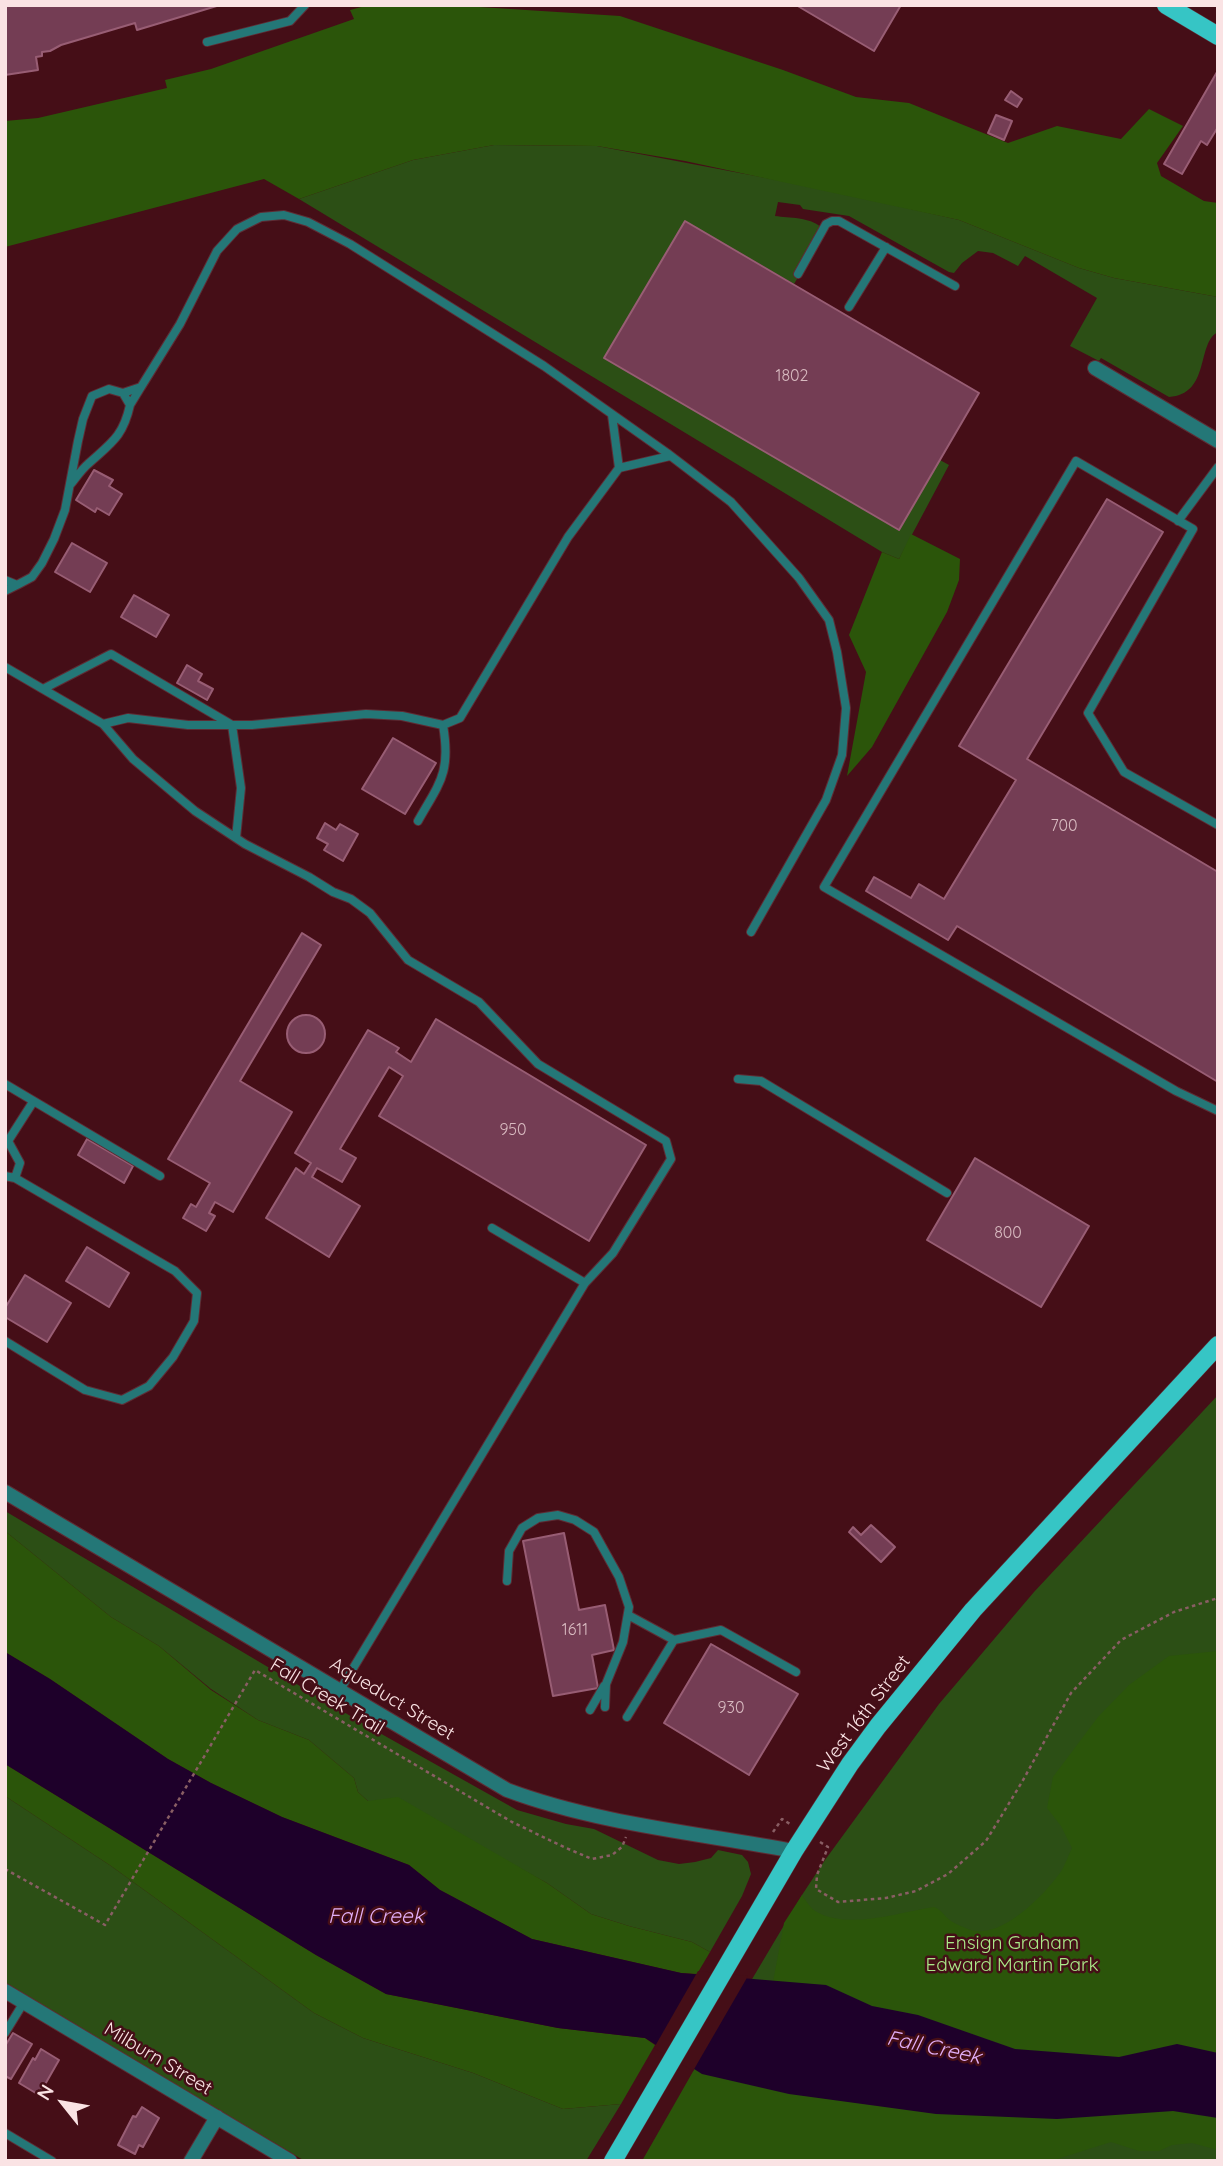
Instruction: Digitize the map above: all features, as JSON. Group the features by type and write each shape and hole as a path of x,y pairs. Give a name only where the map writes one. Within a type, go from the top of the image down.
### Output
{"main road":[{"path":"1166,5 1218,36"},
{"name":"West 16th Street","path":"613,2161 794,1851 864,1745 959,1626 1218,1345"}],"street":[{"path":"1095,368 1218,441"},
{"name":"Aqueduct Street","path":"5,1492 507,1790 531,1799 630,1823 794,1851"},
{"name":"Milburn Street","path":"5,1991 290,2161"},
{"path":"191,2161 217,2117"}],"lane":[{"path":"207,42 290,21 305,5"},
{"path":"70,485 86,466 110,446 126,424 130,405 180,324 217,251 237,229 261,217 284,215 308,222 350,244 544,366 732,502 799,578 829,620 846,708 842,755 826,800 751,932"},
{"path":"798,274 826,225 832,220 839,221 955,286"},
{"path":"849,307 886,247"},
{"path":"5,590 32,577 43,563 65,510 83,419 92,396 109,389 123,393 141,387"},
{"path":"123,393 130,405"},
{"path":"612,415 619,468"},
{"path":"103,724 128,718 188,725 252,725 366,714 402,716 443,725 460,718 568,537 619,468 670,456"},
{"path":"1218,825 1124,772 1088,713 1193,529 1076,461 824,887 1176,1091 1218,1111"},
{"path":"1178,521 1218,467"},
{"path":"5,580 17,585"},
{"path":"43,689 111,654 232,725"},
{"path":"5,667 103,724 133,759 195,810 236,838 333,892 351,899 370,913 408,960 479,1002 538,1064 666,1141 671,1159 613,1253 585,1283 340,1690"},
{"path":"232,725 241,789 236,838"},
{"path":"418,821 444,775 447,750 443,725"},
{"path":"738,1079 761,1081 947,1193"},
{"path":"5,1084 160,1176"},
{"path":"15,1178 20,1163 8,1141 33,1102"},
{"path":"5,1176 15,1178 175,1270 197,1293 194,1321 173,1357 149,1386 122,1400 86,1390 5,1341"},
{"path":"492,1228 585,1283"},
{"path":"507,1581 509,1551 522,1528 538,1518 558,1515 575,1520 594,1532 619,1577 629,1607 623,1642 606,1684 590,1710"},
{"path":"628,1615 674,1640 721,1630 796,1672"},
{"path":"627,1717 674,1640"},
{"path":"606,1684 606,1707"},
{"path":"5,2033 24,2002"},
{"path":"5,2133 52,2161"}],"path":[{"path":"828,1847 817,1875 816,1889 838,1902 886,1898 916,1891 948,1874 986,1841 1071,1693 1121,1640 1174,1612 1218,1598"},
{"name":"Fall Creek Trail","path":"5,1870 104,1925 255,1670 512,1822 566,1848 592,1859 612,1855 622,1847 628,1832"},
{"path":"772,1833 782,1819"}],"green space":[{"path":"369,5 448,5 620,16 856,97 909,103 1008,143 1057,126 1121,139 1149,109 1183,126 1157,163 1161,176 1204,201 1218,203 1218,297 1114,278 1079,268 959,220 685,161 597,146 494,145 413,160 299,199 264,179 5,247 5,121 38,118 167,88 165,80 211,69 354,19 350,10"},
{"path":"494,145 597,146 819,188 959,220 1079,268 1114,278 1218,297 1218,332 1207,346 1201,368 1191,387 1182,394 1169,397 1101,358 1099,361 1070,346 1097,298 1025,256 1018,266 993,253 978,251 954,273 949,272 849,216 778,202 775,216 805,220 821,227 820,241 794,284 685,221 605,358 899,530 940,460 949,465 899,559 882,552 299,199 413,160"},
{"path":"911,534 960,559 959,580 947,612 872,747 847,776 866,672 849,635 882,552 899,559"},
{"name":"Ensign Graham Edward Martin Park","path":"1218,1395 1218,2161 644,2161 802,1895 939,1704 1034,1592"},
{"path":"5,1511 369,1727 517,1810 594,1829 658,1860 679,1864 695,1862 711,1858 718,1850 742,1855 748,1862 751,1874 742,1896 710,1952 692,1942 591,1914 547,1883 481,1847 368,1801 358,1792 354,1778 309,1740 258,1720 211,1689 159,1646 111,1617 5,1531"},
{"path":"5,1531 111,1617 159,1646 211,1690 258,1720 309,1740 354,1778 358,1792 368,1801 398,1797 547,1883 591,1914 692,1942 710,1952 697,1974 681,1973 532,1939 440,1890 409,1865 282,1817 168,1759 50,1679 5,1652"},
{"path":"1218,1651 1218,2053 1177,2044 1119,2057 1015,2049 918,2015 872,2006 826,1985 773,1982 784,1923 802,1895 817,1912 844,1920 875,1918 934,1907 955,1923 971,1930 983,1931 996,1928 1021,1913 1033,1904 1060,1873 1072,1848 1061,1826 1047,1808 1053,1777 1098,1717 1129,1685 1169,1656"},
{"path":"5,1764 316,1955 386,1994 558,2028 645,2038 655,2045 621,2104 563,2109 473,2073 363,2038 314,2013 111,1866 5,1796"},
{"path":"5,1796 111,1866 314,2013 363,2038 473,2073 563,2109 621,2104 586,2161 305,2161 5,1986"},
{"path":"695,2068 702,2074 789,2094 1057,2119 1173,2111 1218,2118 1218,2150 1192,2143 1172,2145 1159,2151 1139,2151 1111,2142 1051,2161 642,2161"}],"water":[{"name":"Fall Creek","path":"5,1652 50,1679 168,1759 211,1783 282,1817 409,1865 440,1890 532,1939 681,1973 826,1985 872,2006 918,2015 1015,2049 1119,2057 1177,2044 1218,2053 1218,2118 1173,2111 1057,2119 936,2114 789,2094 702,2074 645,2038 558,2028 386,1994 316,1955 5,1764"}],"pier":[{"path":"698,1971 748,1976 693,2071 654,2048"}],"building":[{"path":"5,5 220,5 137,30 135,23 61,45 36,57 38,70 5,75"},
{"path":"796,5 901,5 874,51"},
{"path":"1217,72 1218,127 1207,145 1201,141 1182,174 1164,164"},
{"path":"1011,91 1022,99 1017,107 1005,100"},
{"path":"996,115 1012,121 1004,140 988,133"},
{"path":"685,221 979,393 899,530 604,358"},
{"path":"94,470 113,480 109,486 122,494 109,515 97,508 95,512 76,500"},
{"path":"1107,499 1163,532 1027,759 1218,872 1218,1082 957,926 948,940 866,891 874,877 911,898 919,884 944,899 1016,780 959,746"},
{"path":"72,543 107,563 90,592 55,572"},
{"path":"134,595 169,615 156,637 121,617"},
{"path":"187,665 202,674 198,681 213,689 207,700 177,683"},
{"path":"393,738 436,763 405,814 362,789"},
{"path":"325,823 336,830 340,824 358,834 343,861 324,850 328,844 317,838"},
{"path":"302,933 321,945 240,1081 292,1112 233,1212 215,1202 209,1213 215,1216 206,1231 183,1218 191,1204 196,1207 210,1183 168,1159"},
{"path":"306,1015 320,1020 325,1034 320,1048 306,1053 292,1048 287,1034 292,1020"},
{"path":"436,1019 646,1145 589,1241 379,1116 403,1076 389,1067 340,1149 356,1158 342,1182 317,1168 312,1177 360,1206 329,1257 266,1218 296,1168 304,1174 311,1163 295,1153 368,1030 399,1048 396,1052 411,1062"},
{"path":"87,1139 133,1166 124,1183 78,1155"},
{"path":"975,1158 1089,1226 1041,1307 927,1240"},
{"path":"87,1247 129,1273 109,1307 66,1281"},
{"path":"25,1275 71,1303 47,1342 5,1317 5,1308"},
{"path":"871,1525 895,1547 881,1562 849,1532 853,1527 861,1535"},
{"path":"564,1533 579,1610 605,1605 614,1650 592,1655 598,1688 553,1696 523,1541"},
{"path":"711,1644 798,1694 749,1775 664,1723"},
{"path":"13,2033 32,2044 11,2079 5,2076 5,2046"},
{"path":"41,2049 59,2060 39,2095 19,2083"},
{"path":"142,2107 159,2118 143,2147 139,2145 135,2154 118,2145 133,2116 136,2117"}]}
